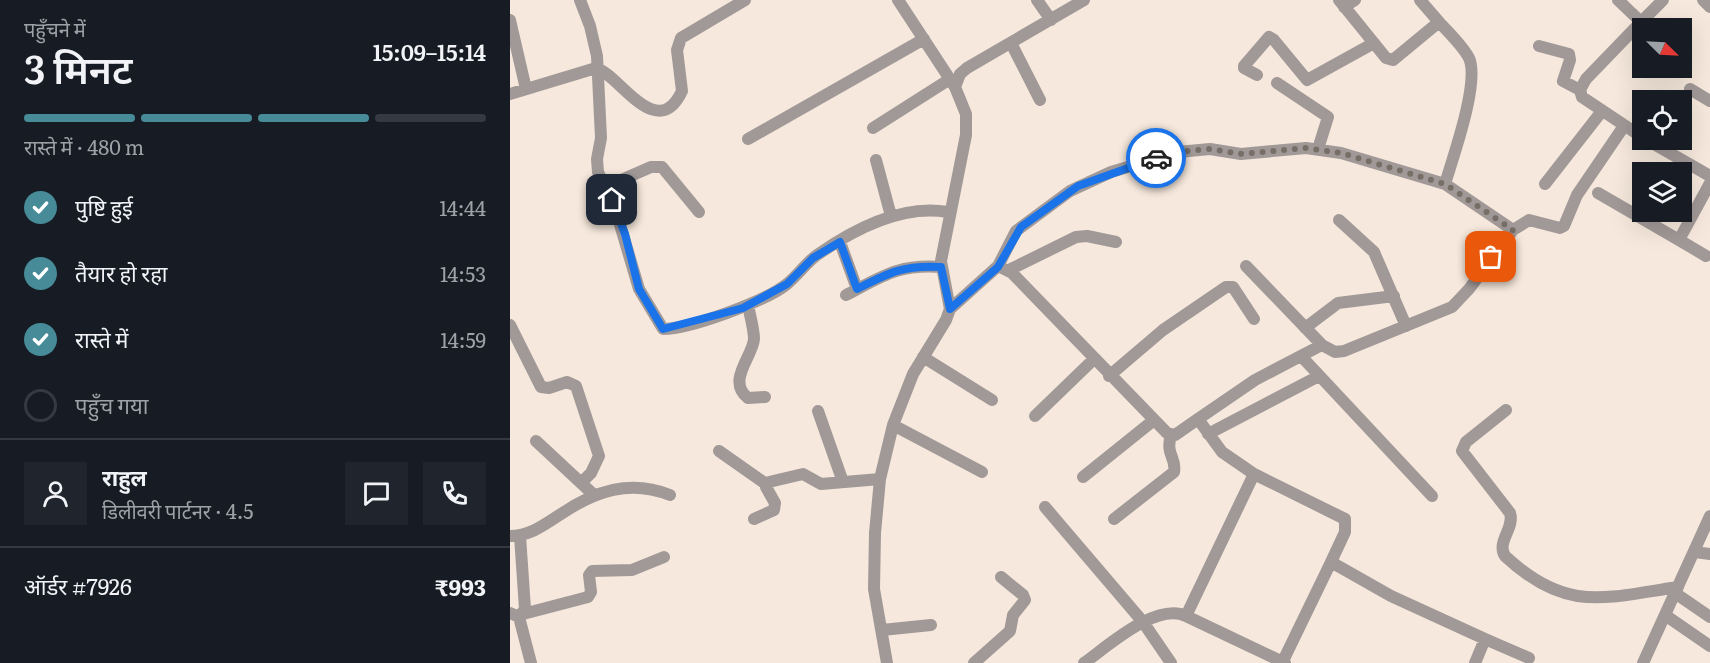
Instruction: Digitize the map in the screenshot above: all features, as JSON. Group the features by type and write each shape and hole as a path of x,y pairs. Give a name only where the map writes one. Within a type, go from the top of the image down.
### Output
{"street":[{"path":"580,0 594,38 601,138 597,166 625,234 636,281 641,293 655,311 661,327 667,329 748,305 787,284 813,258 891,216 922,209 948,212"},
{"path":"510,94 596,68 611,75 628,96 643,105 660,110 672,105 682,92 677,50 681,38 745,0"},
{"path":"887,663 874,589 875,534 880,479 893,425 923,357 946,320 950,309 941,267 948,212 967,124 966,114 953,83 898,0"},
{"path":"1037,0 1051,20"},
{"path":"873,128 953,83 967,68 1084,0"},
{"path":"1355,0 1341,4 1386,58 1393,60 1440,22"},
{"path":"1420,0 1468,56 1471,69 1465,119 1445,184"},
{"path":"1618,0 1637,18"},
{"path":"1645,18 1663,0"},
{"path":"1703,0 1710,7"},
{"path":"510,20 526,89"},
{"path":"1632,31 1586,79 1580,90 1582,97 1632,131"},
{"path":"1257,75 1244,66 1269,37 1274,39 1307,80 1374,44"},
{"path":"748,139 924,39"},
{"path":"1011,43 1040,100"},
{"path":"1539,46 1569,54 1570,60 1563,81 1580,90"},
{"path":"1277,83 1328,117 1318,149"},
{"path":"1690,89 1710,101"},
{"path":"1545,184 1602,111"},
{"path":"1246,266 1322,345 1340,352 1437,314 1462,298 1513,230 1529,220 1560,228 1564,226 1577,195 1624,126"},
{"path":"1003,268 1021,227 1070,191 1111,172 1178,152 1210,149 1242,154 1318,149 1356,157 1445,184 1513,230"},
{"path":"1664,150 1710,176"},
{"path":"876,160 891,216"},
{"path":"605,187 651,167 662,167 699,212"},
{"path":"1679,240 1710,183"},
{"path":"1598,193 1706,256"},
{"path":"1339,220 1374,252 1406,326"},
{"path":"950,309 1003,268 1076,237 1087,236 1116,242"},
{"path":"840,242 852,292 897,269 916,265 941,267"},
{"path":"1003,268 1109,376 1171,435"},
{"path":"1109,376 1153,337 1226,287 1233,287 1254,319"},
{"path":"1305,328 1338,303 1394,296"},
{"path":"748,305 754,339 741,368 743,393 747,398 765,397"},
{"path":"510,325 541,387 549,388 567,382 576,386 599,456 591,473 582,483"},
{"path":"1171,435 1180,433 1255,380 1322,345"},
{"path":"1301,356 1432,496"},
{"path":"923,357 992,400"},
{"path":"1035,416 1094,360"},
{"path":"1208,434 1319,376"},
{"path":"1506,410 1466,442 1462,451 1510,513 1511,523 1502,546 1505,556 1555,590 1578,598 1677,590 1710,617"},
{"path":"818,411 843,482"},
{"path":"1084,663 1143,622 1172,612 1186,616 1283,663 1346,532 1345,519 1254,474 1222,452 1198,419"},
{"path":"1083,477 1154,420"},
{"path":"893,425 982,472"},
{"path":"1114,519 1174,472 1175,465 1168,451 1171,435"},
{"path":"536,441 594,495"},
{"path":"719,451 766,484 775,507 771,513 754,519"},
{"path":"766,484 803,474 821,484 880,479"},
{"path":"1186,616 1254,474"},
{"path":"517,614 525,605 515,536 540,528 594,495 633,486 670,495"},
{"path":"1045,507 1143,622 1171,663"},
{"path":"1643,663 1710,516"},
{"path":"1695,552 1710,554"},
{"path":"517,614 588,597 591,592 589,575 592,571 632,570 664,557"},
{"path":"1331,562 1391,596 1529,658"},
{"path":"974,663 1010,631 1012,615 1025,600 1023,594 1001,577"},
{"path":"517,614 531,663"},
{"path":"1665,615 1710,646"},
{"path":"882,630 931,625"},
{"path":"1474,663 1485,639"}],"way so far":[{"path":"1156,158 1178,152 1210,149 1242,154 1306,148 1341,153 1423,176 1458,191 1513,230 1491,257"}],"route":[{"path":"612,200 625,234 639,289 652,307 663,329 743,308 787,284 817,254 840,242 857,289 897,269 916,265 941,267 950,309 998,267 1014,234 1021,227 1070,191 1111,172 1156,158"}]}
